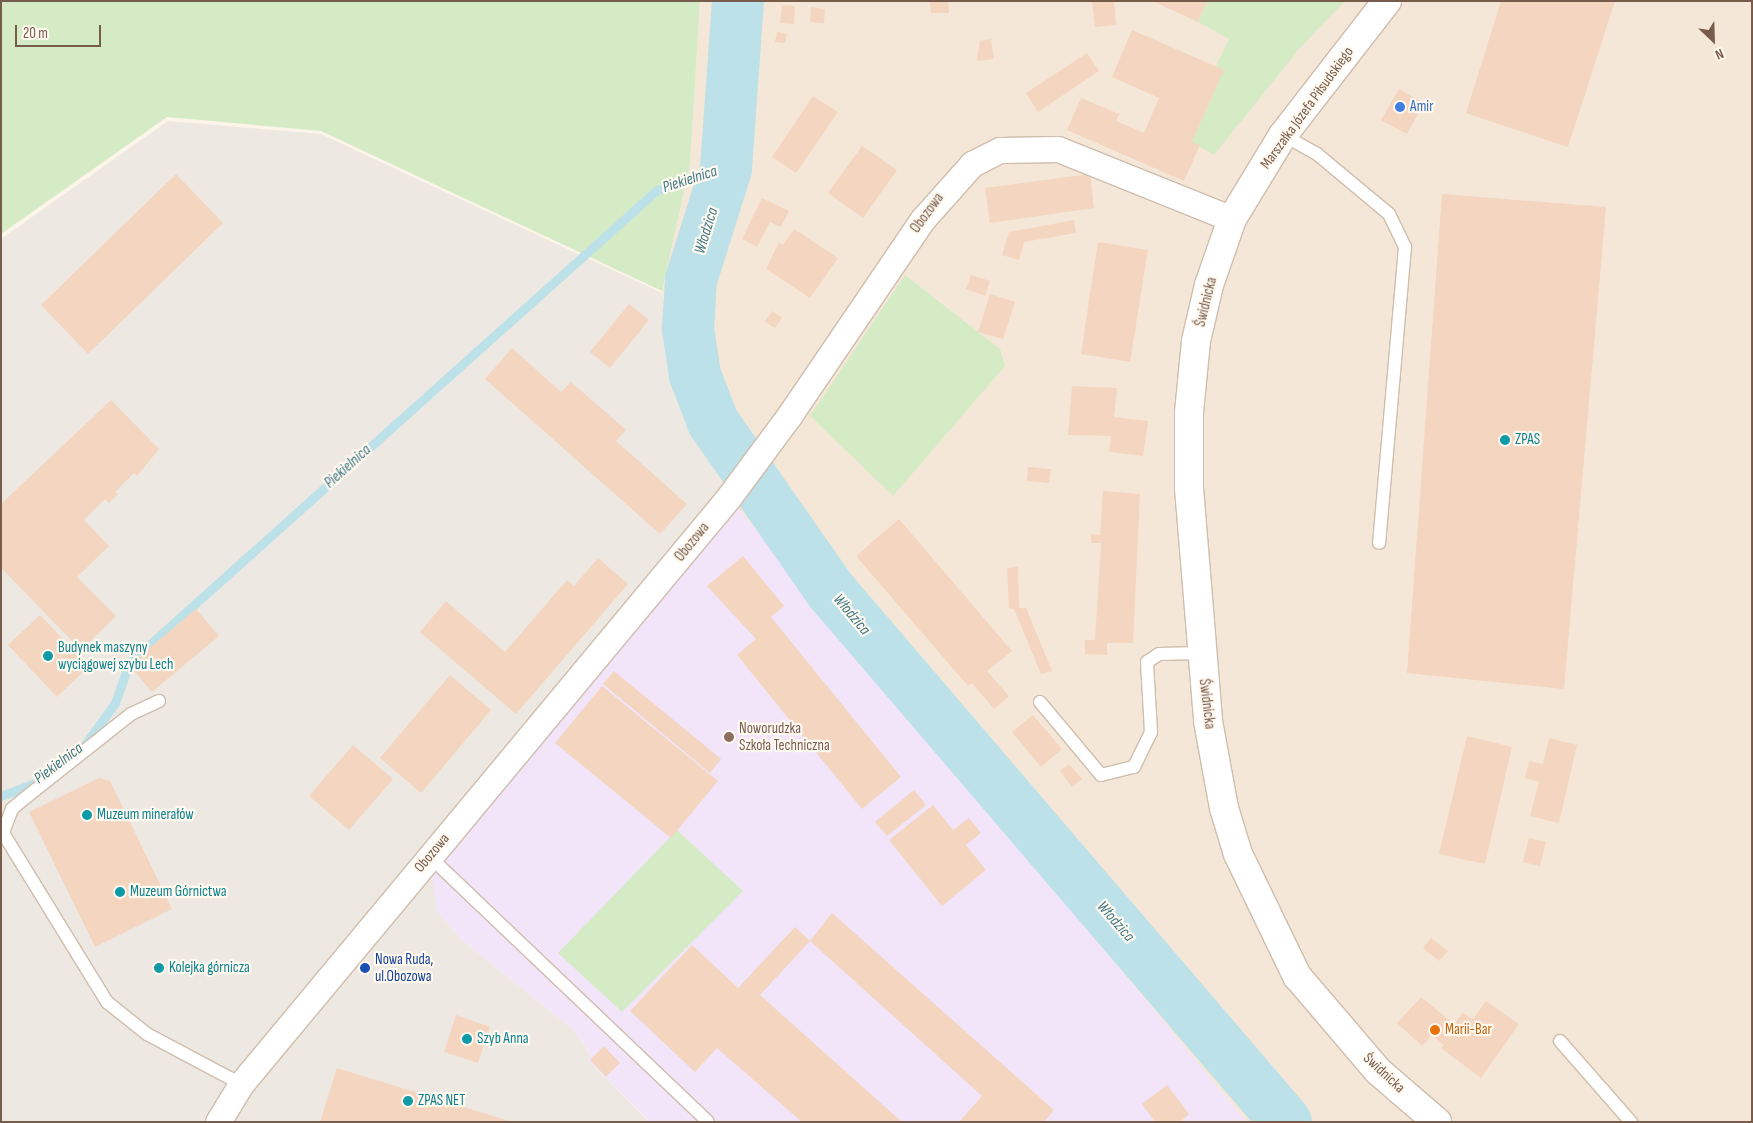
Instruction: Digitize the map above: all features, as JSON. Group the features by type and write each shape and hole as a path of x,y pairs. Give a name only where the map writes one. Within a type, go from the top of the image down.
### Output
{"street":[{"name":"Marszałka Józefa Piłsudskiego","path":"1232,219 1284,135 1387,1"},
{"name":"Obozowa","path":"218,1122 241,1084 729,497 922,219 972,164 1000,150 1058,149 1232,219"},
{"name":"Świdnicka","path":"1232,219 1202,313 1189,413 1201,654 1224,808 1254,890 1296,976 1378,1071 1423,1117"}],"lane":[{"path":"1284,135 1317,154 1389,214 1405,247 1380,543"},
{"path":"1040,702 1101,775 1134,767 1152,732 1146,662 1159,654 1201,654"},
{"path":"160,701 131,714 25,798 12,809 3,833 107,1002 147,1034 241,1084"},
{"path":"429,856 708,1122"},
{"path":"1560,1042 1630,1122"}],"shaded area":[{"path":"700,1 1752,1 1752,1122 1247,1122 729,497 692,429 662,291 690,165"},
{"path":"168,121 321,134 662,293 692,429 729,497 437,911 462,940 575,1031 591,1056 588,1060 649,1122 1,1122 1,239"},
{"name":"Noworudzka Szkoła Techniczna","path":"729,497 1247,1122 650,1122 588,1060 591,1055 575,1031 462,940 437,911 429,856"}],"green space":[{"path":"1,1 700,1 690,165 662,291 321,131 167,117 1,234"},
{"path":"1207,1 1345,1 1299,49 1214,155 1192,142 1223,70 1216,66 1229,39 1198,22"},
{"path":"905,275 1000,349 1005,366 893,496 810,416"},
{"path":"677,830 743,891 622,1012 558,953"}],"building":[{"path":"930,1 948,1 949,13 931,13"},
{"path":"1092,1 1114,1 1116,25 1095,27"},
{"path":"1152,1 1207,1 1198,22"},
{"path":"1501,1 1615,1 1568,147 1466,113"},
{"path":"782,5 795,6 794,24 780,23"},
{"path":"811,7 825,9 824,23 810,22"},
{"path":"1132,30 1224,70 1192,142 1200,145 1184,181 1067,130 1081,98 1119,114 1116,121 1144,133 1159,98 1112,77"},
{"path":"777,32 787,34 785,43 775,42"},
{"path":"991,39 994,59 977,61 980,41"},
{"path":"1087,53 1099,71 1038,112 1026,93"},
{"path":"1399,89 1424,103 1407,134 1381,120"},
{"path":"813,96 838,112 796,173 772,157"},
{"path":"862,146 897,170 863,218 828,193"},
{"path":"176,174 223,223 88,354 41,305"},
{"path":"1090,174 1094,208 990,223 985,188"},
{"name":"ZPAS","path":"1442,194 1606,207 1564,689 1407,673"},
{"path":"762,198 789,211 781,227 770,222 757,247 742,239"},
{"path":"1074,220 1076,233 1024,242 1019,260 1002,255 1009,232"},
{"path":"794,229 838,258 810,298 766,269 779,242 783,245"},
{"path":"1098,242 1148,250 1130,362 1081,354"},
{"path":"971,275 990,281 985,296 966,289"},
{"path":"990,294 1015,302 1003,339 978,332"},
{"path":"629,304 649,320 610,368 590,352"},
{"path":"772,311 782,318 775,328 765,322"},
{"path":"512,348 561,392 571,382 626,430 616,441 687,504 660,534 485,379"},
{"path":"1072,386 1117,388 1114,417 1148,421 1143,456 1109,452 1111,436 1068,435"},
{"path":"111,400 159,449 137,476 134,473 115,492 118,494 109,503 105,499 84,520 109,546 77,577 116,616 81,650 1,568 1,504"},
{"path":"1028,467 1051,469 1049,483 1027,481"},
{"path":"1103,491 1140,494 1133,643 1107,643 1107,655 1085,654 1085,640 1095,640 1101,543 1091,543 1091,534 1100,535"},
{"path":"899,519 1012,651 987,671 1009,696 994,709 972,683 968,686 856,556"},
{"path":"743,556 784,606 771,617 901,777 862,809 737,655 756,639 707,586"},
{"path":"598,558 628,584 516,714 420,632 446,601 505,652 567,580 574,586"},
{"path":"1018,567 1019,608 1026,608 1052,671 1041,674 1014,609 1009,608 1007,568"},
{"path":"196,609 219,636 152,692 129,665"},
{"name":"Budynek maszyny wyciągowej szybu Lech","path":"40,615 89,666 57,697 8,645"},
{"path":"614,671 721,759 710,773 603,684"},
{"path":"450,675 491,710 421,793 380,758"},
{"path":"602,686 718,781 671,838 555,743"},
{"path":"1033,715 1062,749 1041,767 1012,732"},
{"path":"1467,736 1512,747 1485,864 1439,854"},
{"path":"1549,738 1577,745 1559,823 1530,816 1539,782 1525,778 1529,761 1543,764"},
{"path":"353,745 393,779 349,830 309,796"},
{"path":"1069,764 1082,779 1072,787 1060,771"},
{"path":"99,778 110,781 172,909 95,947 29,812"},
{"path":"914,790 926,805 887,836 875,822"},
{"path":"933,805 953,830 969,818 981,833 966,845 986,870 942,906 889,840"},
{"path":"1529,838 1546,842 1540,866 1523,862"},
{"path":"832,913 1054,1110 1044,1122 959,1122 982,1096 810,941"},
{"path":"795,927 810,941 760,995 902,1122 802,1122 717,1048 695,1072 630,1011 692,945 738,988"},
{"path":"1431,938 1448,951 1439,961 1423,948"},
{"path":"1421,997 1454,1024 1463,1013 1473,1019 1486,1001 1519,1024 1481,1078 1441,1048 1444,1045 1432,1035 1422,1046 1397,1023"},
{"name":"Szyb Anna","path":"456,1015 490,1027 478,1063 444,1052"},
{"path":"604,1046 620,1063 606,1077 590,1060"},
{"path":"337,1068 509,1121 509,1122 320,1122"},
{"path":"1167,1085 1189,1114 1180,1122 1155,1122 1142,1104"}],"waterway":[{"name":"Włodzica","path":"738,1 726,169 691,280 688,329 695,375 713,422 831,591 1286,1122"},
{"name":"Piekielnica","path":"84,746 115,703 129,663 657,190 726,169"},
{"name":"Piekielnica","path":"1,796 38,782"}],"place":[{"name":"Amir","path":"1400,107"},
{"name":"ZPAS","path":"1505,440"},
{"name":"Budynek maszyny wyciągowej szybu Lech","path":"48,656"},
{"name":"Noworudzka Szkoła Techniczna","path":"729,737"},
{"name":"Muzeum minerałów","path":"87,815"},
{"name":"Muzeum Górnictwa","path":"120,892"},
{"name":"Kolejka górnicza","path":"159,968"},
{"name":"Nowa Ruda, ul.Obozowa","path":"365,968"},
{"name":"Marii-Bar","path":"1435,1030"},
{"name":"Szyb Anna","path":"467,1039"},
{"name":"ZPAS NET","path":"408,1101"}]}
